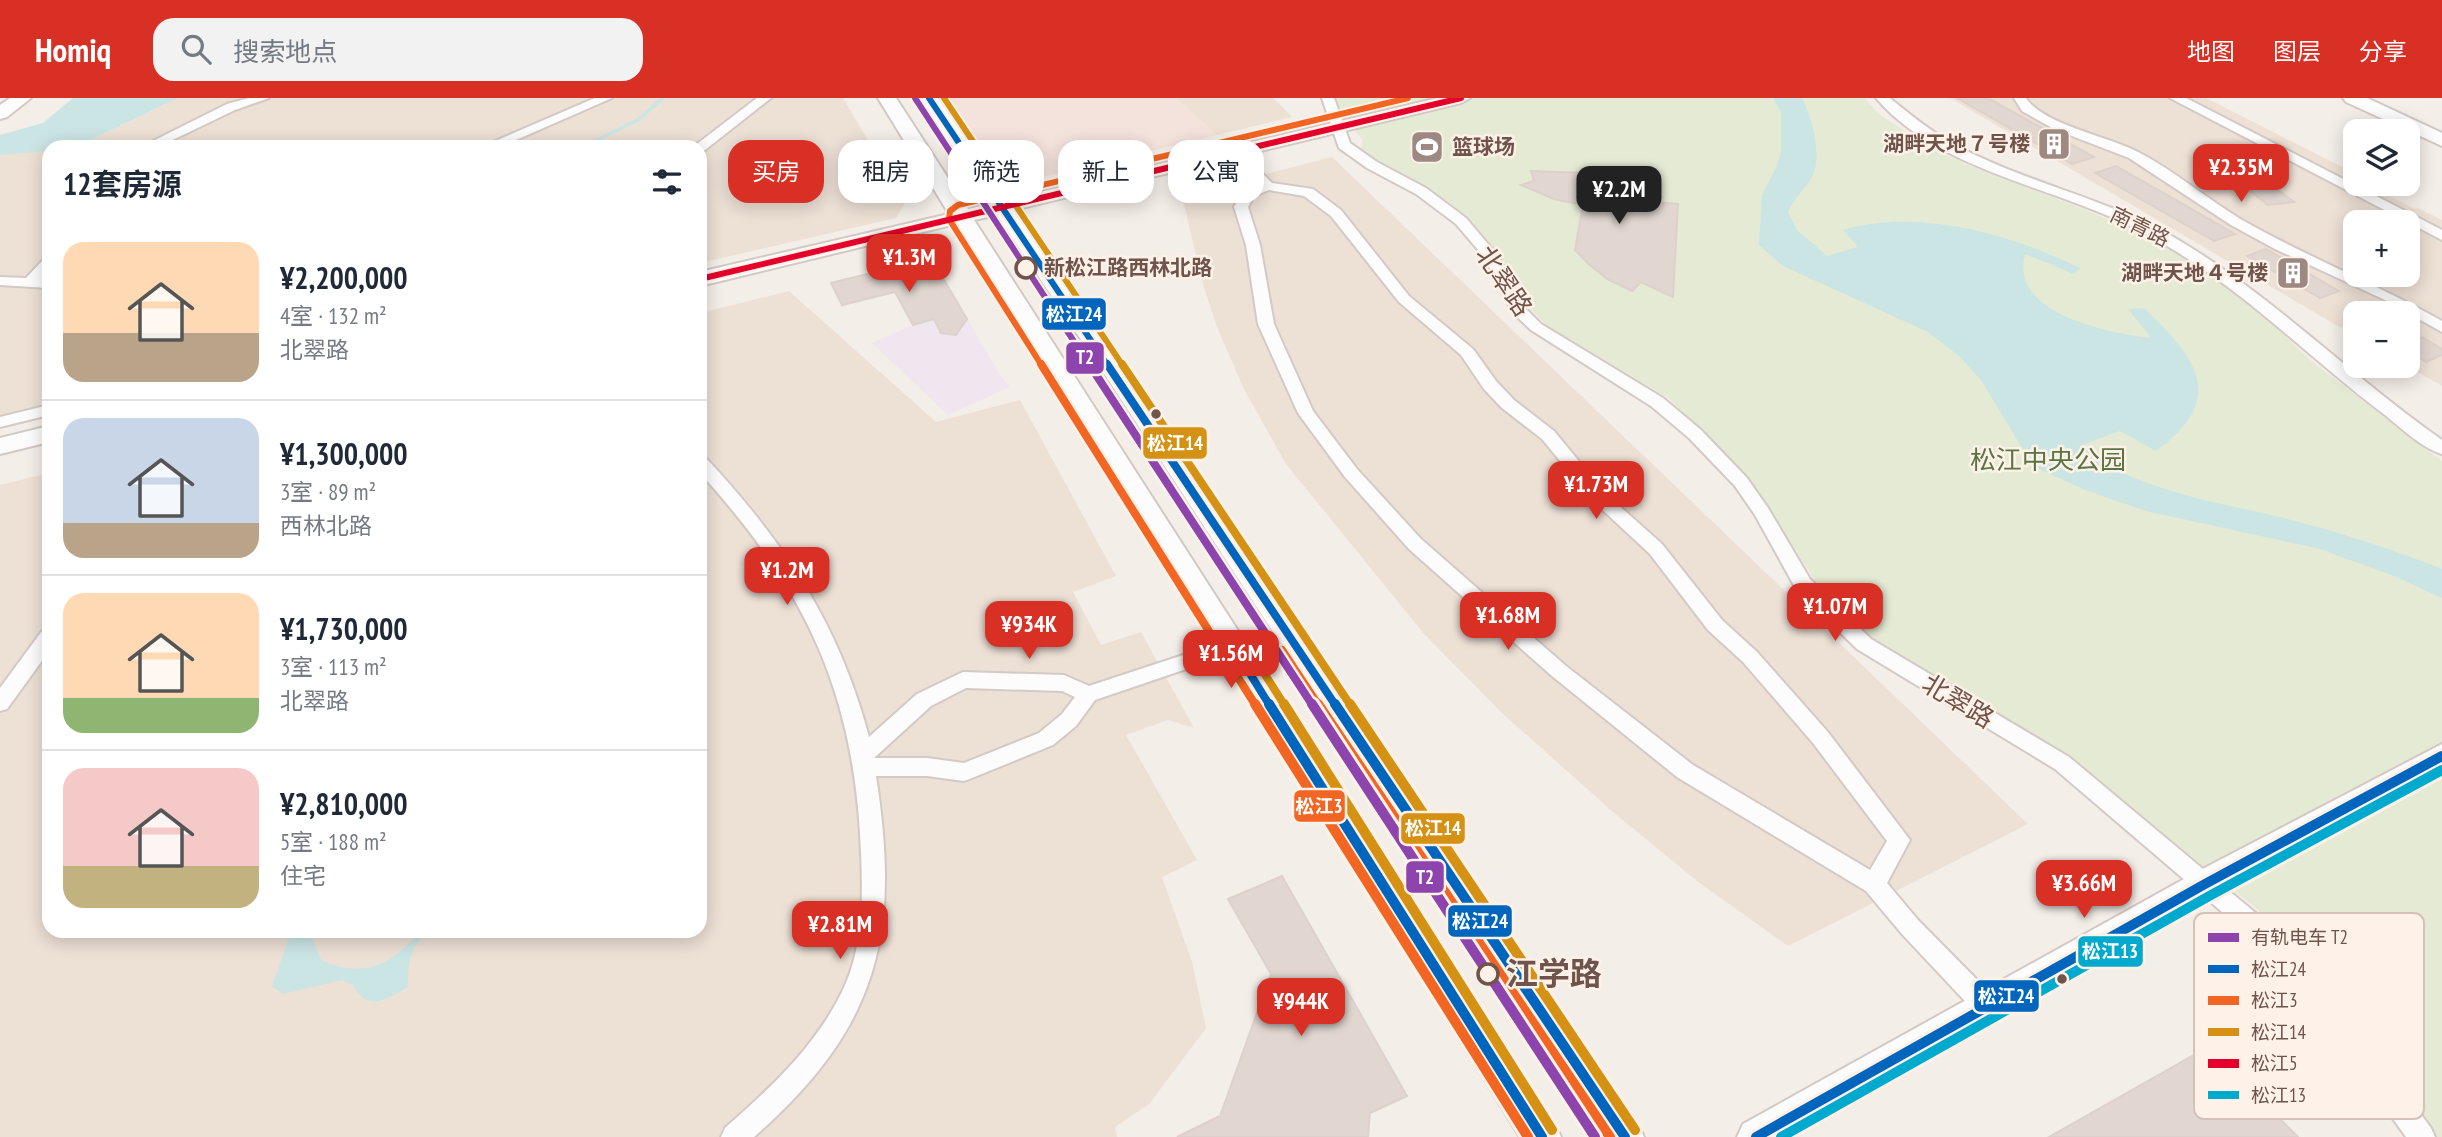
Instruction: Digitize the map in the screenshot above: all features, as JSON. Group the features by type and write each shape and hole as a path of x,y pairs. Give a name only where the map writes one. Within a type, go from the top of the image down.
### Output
{"main road":[{"path":"887,98 1542,1137"},
{"path":"929,98 1000,208 1145,418 1251,582 1625,1137"},
{"path":"1264,145 1461,98"},
{"path":"2352,98 2442,140"},
{"path":"707,277 1168,168"},
{"path":"0,446 42,436"},
{"path":"1756,1137 2205,884 2442,756"}],"street":[{"path":"163,140 231,107 263,98"},
{"path":"504,140 606,98"},
{"path":"707,142 765,98"},
{"name":"北翠路","path":"1328,98 1344,145 1372,165 1421,191 1461,221 1491,256 1518,310 1536,327 1657,401 1695,434 1741,482 1762,512 1803,584 1864,644 2062,763 2239,913"},
{"name":"南青路","path":"1882,98 1926,136 1962,155 2089,202 2162,236 2249,293 2371,396 2442,449"},
{"path":"2020,98 2026,108 2059,127 2134,156 2236,222 2280,246 2388,296 2442,327"},
{"path":"2176,98 2442,236"},
{"path":"1264,183 1268,187"},
{"path":"1874,884 1899,840 1871,801 1782,692 1750,657 1715,625 1656,549 1600,498 1548,435 1508,404 1490,385 1467,352 1404,299 1336,213 1308,192 1268,187 1248,193 1241,207 1253,244 1256,276 1266,324 1306,412 1359,482 1424,552 1559,671 1685,771 1874,884 1910,927 1986,1006"},
{"path":"31,282 42,270"},
{"path":"0,281 42,283"},
{"path":"0,422 42,412"},
{"path":"707,470 759,529 798,584 827,639 853,708 872,803 873,926 857,985 819,1053 773,1105 734,1137"},
{"path":"0,703 42,646"},
{"path":"865,761 964,772 1045,739 1069,720 1088,694 1233,646"},
{"path":"865,761 924,700 963,680 1064,684 1088,694"},
{"name":"北翠路","path":"2409,1119 2422,1137"}],"shaded area":[{"path":"178,98 843,98 868,140 838,140 838,203 905,203 896,218 707,261 707,140 91,140"},
{"path":"945,98 1176,98 1217,135 1196,140 1168,140 1168,147 1154,150 1154,140 1058,140 1058,173 1044,177 1044,140 974,140"},
{"path":"1176,98 1273,98 1292,117 1217,135"},
{"path":"1950,98 2206,98 2343,167 2343,196 2389,196 2415,209 2418,208 2442,220 2442,386 2420,373 2420,301 2343,301 2343,329"},
{"path":"42,150 42,417 0,426 0,155"},
{"path":"1332,157 2028,824 1788,946 1697,881 1613,812 1502,713 1425,635 1286,464 1244,389 1217,327 1202,281 1184,203 1264,203 1264,175"},
{"path":"789,291 936,422 1020,400 1116,576 1073,592 1101,645 1141,632 1194,728 1168,720 1126,735 1197,860 1162,877 1192,962 1206,1028 1149,1104 1115,1127 1117,1137 0,1137 0,485 42,475 42,938 707,938 707,311"},
{"path":"943,317 937,325 941,333 956,335 967,319 1010,387 948,415 872,343 913,325"}],"green space":[{"name":"松江中央公园","path":"1331,98 1864,98 1879,114 1921,142 1965,164 2086,210 2163,244 2252,304 2310,360 2442,461 2442,1137 2437,1137 2424,1119 2424,913 2260,913 2058,748 1870,638 1820,588 1751,482 1669,398 1550,328 1526,305 1498,256 1471,223 1433,192 1361,151 1362,139 1336,109"}],"water":[{"path":"73,98 178,98 91,140 42,140 42,152 0,155 0,135 43,123"},
{"path":"1773,98 1802,98 1809,115 1815,135 1816,166 1813,175 1788,212 1797,230 1827,256 1858,247 1843,230 1872,224 1933,223 1994,235 2080,268 2074,274 2025,254 2024,275 2032,292 2046,306 2066,317 2111,331 2151,338 2128,309 2144,308 2190,361 2197,378 2198,396 2192,413 2179,432 2156,451 2120,431 2082,445 2102,461 2153,485 2332,531 2442,569 2442,598 2394,576 2320,549 2146,511 2083,489 2033,466 1981,380 1959,356 1928,332 1783,266 1759,245 1762,195 1781,152 1781,113"},
{"path":"289,938 312,938 322,961 352,969 377,965 388,960 415,938 422,938 411,955 408,987 386,999 365,999 353,985 342,980 283,994 272,986"}],"building":[{"path":"1957,98 1988,98 2094,157 2072,164"},
{"path":"2228,153 2294,202 2268,205 2204,155"},
{"path":"2116,166 2235,234 2214,241 2095,173"},
{"path":"1531,171 1643,175 1646,181 1643,201 1678,204 1673,297 1641,282 1632,291 1607,279 1590,265 1575,250 1583,205 1554,199 1521,185 1534,181"},
{"name":"湖畔天地４号楼","path":"2266,249 2339,291 2320,298 2247,256"},
{"path":"915,262 937,268 967,319 956,335 941,333 934,319 913,325 895,292 842,305 831,283"},
{"path":"2420,336 2442,349 2442,355 2426,362 2420,358"},
{"path":"1282,876 1407,1096 1370,1113 1368,1137 1177,1137 1220,1116 1271,974 1228,899"},
{"path":"2194,1055 2194,1119 2280,1119 2298,1137 2049,1137"}],"waterway":[{"path":"597,140 639,119 663,98"}],"tram line":[{"name":"T2","path":"915,98 1595,1137"}],"transit line":[{"name":"松江24","path":"929,98 1625,1137"},
{"name":"松江14","path":"944,98 1635,1130"},
{"name":"松江3","path":"1408,98 958,205 950,211 949,219 1528,1137"},
{"name":"松江5","path":"707,277 1461,98"},
{"name":"松江3","path":"1282,650 1610,1137"},
{"name":"松江14","path":"1259,665 1552,1130"},
{"name":"松江24","path":"1249,672 1542,1137"},
{"name":"松江24","path":"1756,1137 2205,884 2442,756"},
{"name":"松江13","path":"1781,1137 2211,895 2442,770"}],"place":[{"name":"湖畔天地７号楼","path":"2054,144"},
{"name":"篮球场","path":"1427,147"},
{"name":"新松江路西林北路","path":"1026,268"},
{"name":"湖畔天地４号楼","path":"2293,273"},
{"name":"江学路","path":"1488,974"}]}
